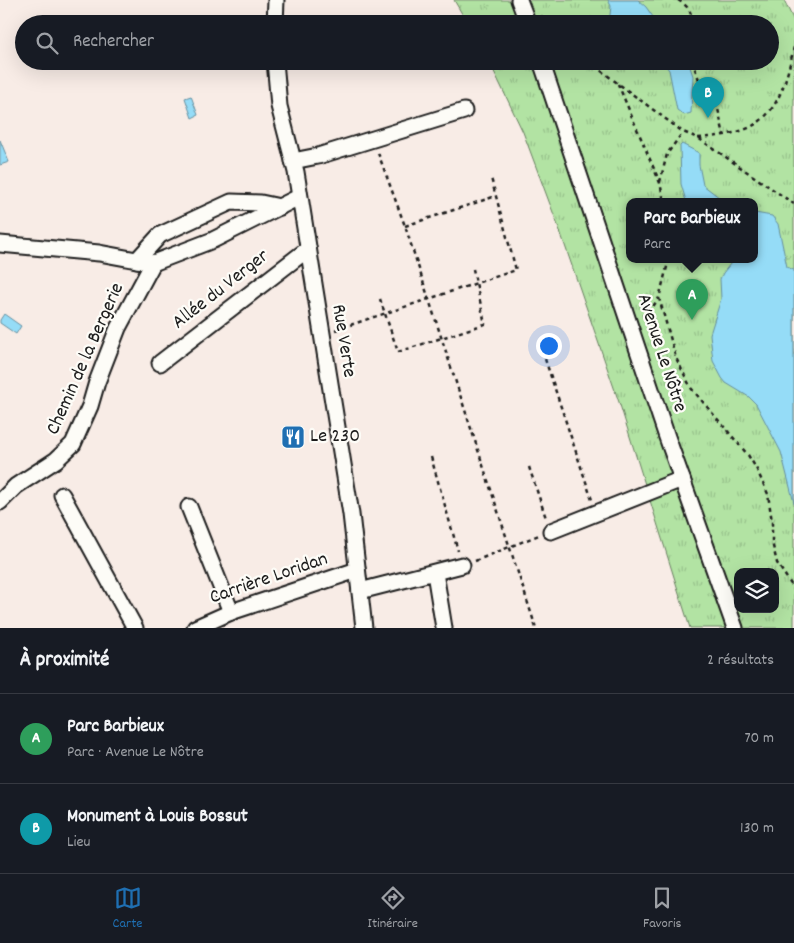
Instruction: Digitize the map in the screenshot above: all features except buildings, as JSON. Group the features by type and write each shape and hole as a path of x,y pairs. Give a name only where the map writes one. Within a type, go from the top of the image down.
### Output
{"street":[{"path":"275,15 276,0"},
{"path":"519,0 525,15"},
{"name":"Rue Verte","path":"276,70 279,106 300,198 351,514 364,628"},
{"name":"Avenue Le Nôtre","path":"544,70 682,479 736,628"},
{"path":"293,161 318,156 464,112"},
{"path":"153,263 213,240 300,198"},
{"name":"Chemin de la Bergerie","path":"137,260 160,235 231,202 261,203 280,207"},
{"name":"Chemin de la Bergerie","path":"0,244 99,253 153,263 118,328 97,382 90,406 73,444 56,460 16,486 0,502"},
{"name":"Allée du Verger","path":"160,363 308,249"},
{"path":"550,531 682,479"},
{"path":"62,495 135,628"},
{"path":"189,507 231,612"},
{"path":"360,591 462,565"},
{"name":"Carrière Loridan","path":"195,628 231,612 357,570"},
{"path":"434,573 444,628"}],"path":[{"path":"678,0 686,4 692,15"},
{"path":"698,138 724,135 758,124 766,116 783,89 794,47"},
{"path":"600,70 682,132 698,138 794,204"},
{"path":"695,70 701,85 718,109 724,135"},
{"path":"618,83 660,183 663,198"},
{"path":"660,183 667,154 682,132"},
{"path":"373,140 406,226 536,628"},
{"path":"322,335 345,325 516,270 491,178"},
{"path":"406,226 496,196"},
{"path":"629,320 646,315 659,298 668,263"},
{"path":"380,299 386,312 398,352 442,339 485,324 473,269"},
{"path":"659,298 676,358 691,388 748,455 756,468 768,494 772,522 772,542 778,563 794,589"},
{"path":"545,359 596,513"},
{"path":"430,457 462,565 550,531 529,467"}],"green space":[{"path":"454,0 784,0 794,21 794,628 690,628 621,408 560,231 523,132 493,70 779,70 779,15 463,15"}],"water":[{"path":"608,0 638,0 652,15 610,15 611,6"},
{"path":"669,70 691,70 693,76 691,113 684,115 677,110"},
{"path":"191,96 198,115 192,118 185,98"},
{"path":"0,140 9,162 0,165"},
{"path":"682,144 699,153 703,185 720,198 685,198 681,184 680,146"},
{"path":"758,214 772,216 778,224 787,267 794,270 794,503 781,452 756,404 749,397 726,383 713,361 710,334 721,299 720,279 731,263 758,263"},
{"path":"4,314 21,326 16,334 0,323"}],"place":[{"name":"Monument à Louis Bossut","path":"708,118"},
{"name":"Parc Barbieux","path":"692,320"},
{"name":"Le 230","path":"293,437"}]}
